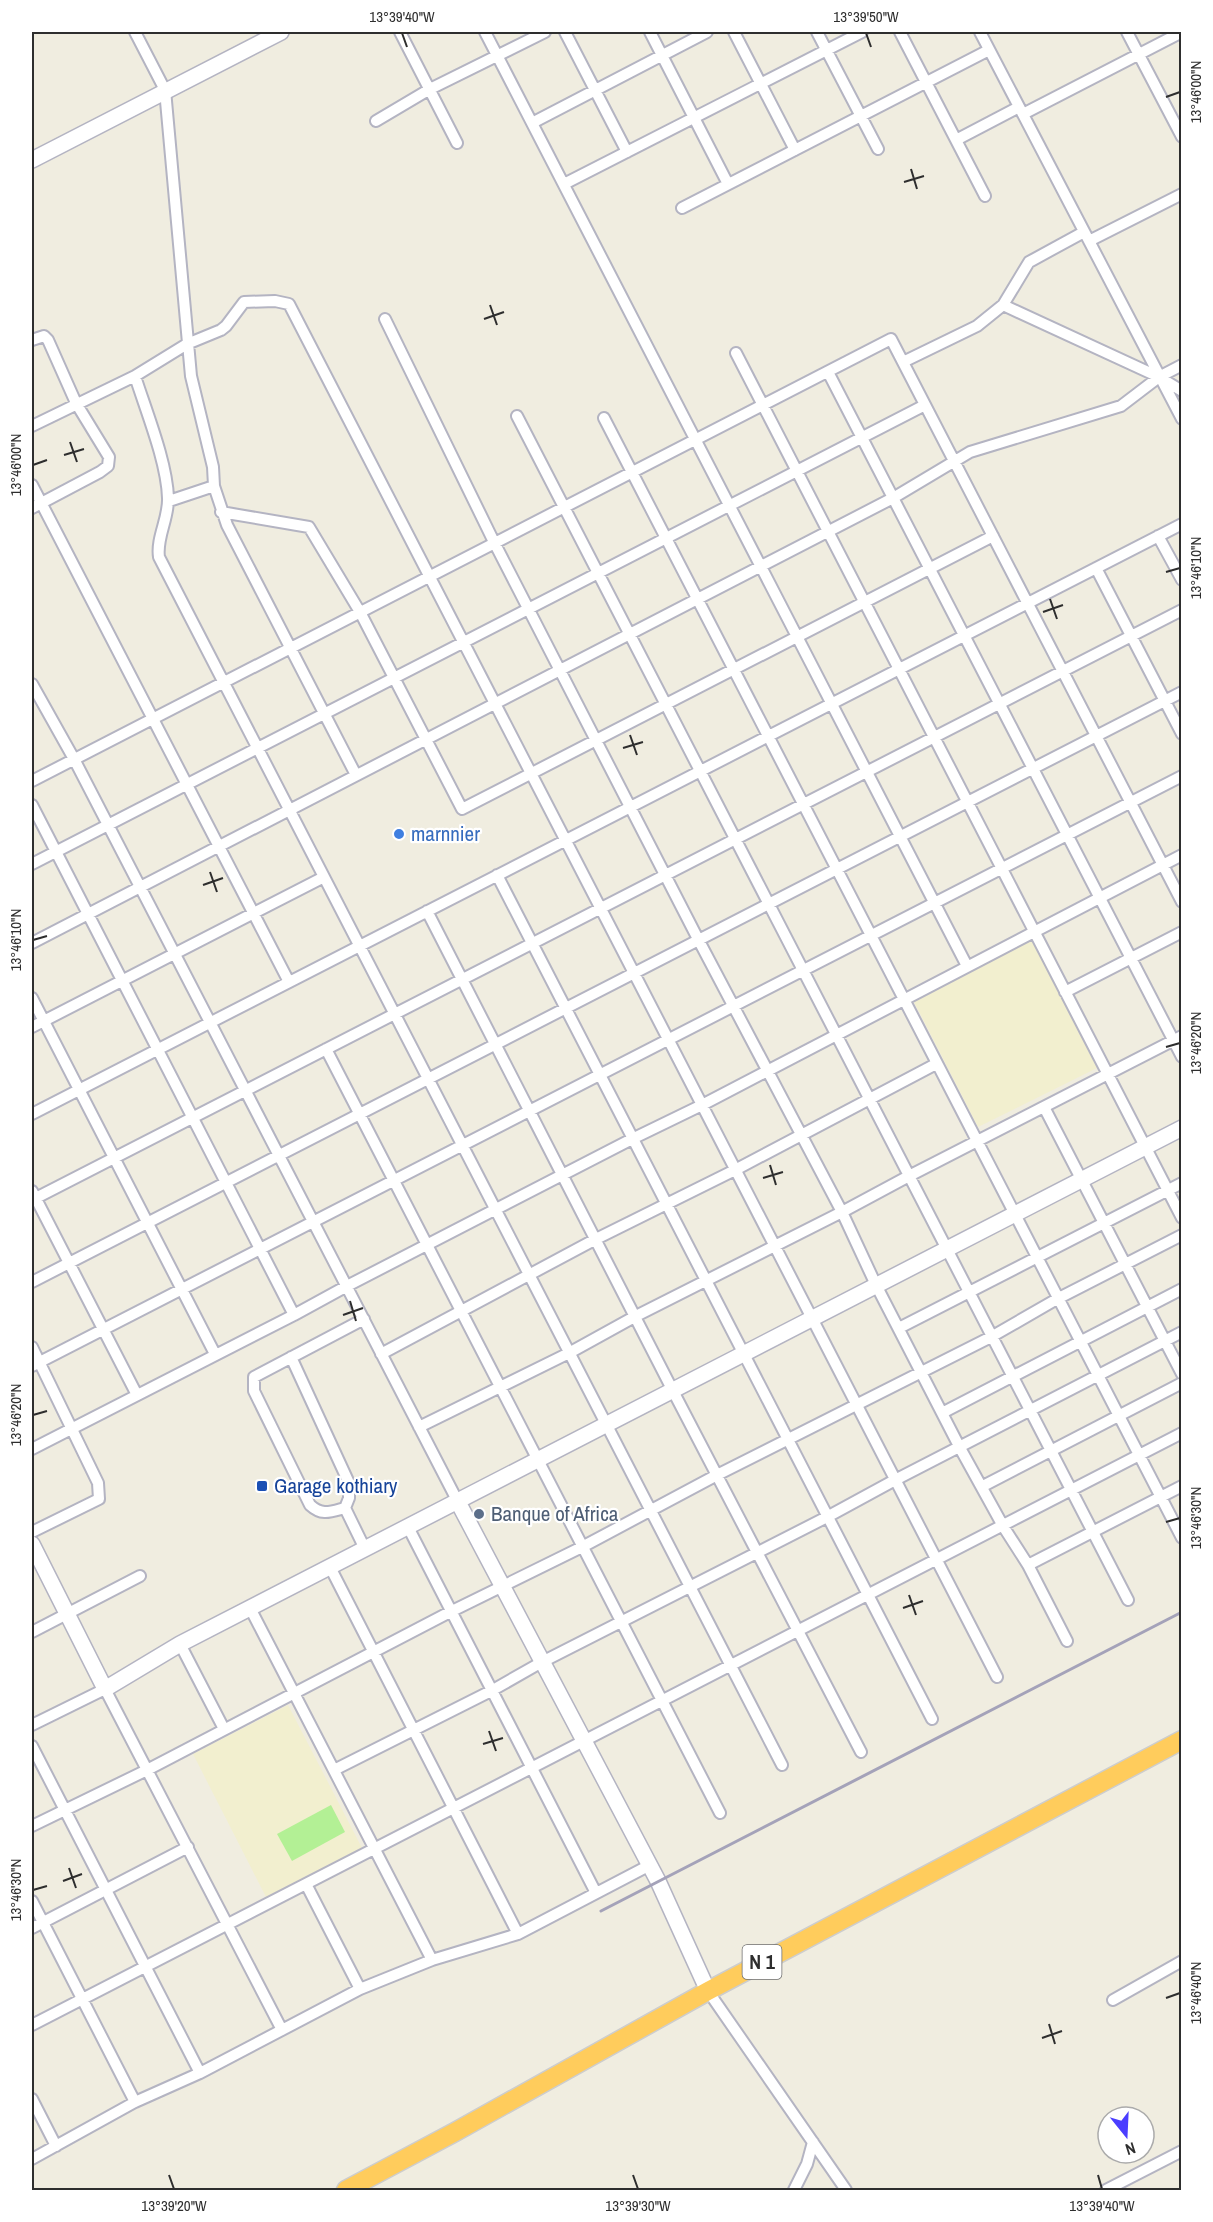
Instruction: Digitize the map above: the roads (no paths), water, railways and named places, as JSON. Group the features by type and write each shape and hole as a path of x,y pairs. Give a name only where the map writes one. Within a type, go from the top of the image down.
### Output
{"highway":[{"name":"N 1","path":"346,2190 429,2147 708,1991 1182,1740"}],"main road":[{"path":"32,160 281,32"},
{"path":"32,1544 105,1689 180,1644 1182,1128"},
{"path":"458,1502 650,1865 708,1991"}],"street":[{"path":"135,32 165,90 187,344 195,395 213,467 214,486 221,512 356,776"},
{"path":"400,32 457,143"},
{"path":"485,32 967,966"},
{"path":"376,121 430,89 545,32"},
{"path":"566,32 627,152"},
{"path":"650,32 728,184"},
{"path":"532,123 708,32"},
{"path":"734,32 795,150"},
{"path":"816,32 878,149"},
{"path":"564,184 862,32"},
{"path":"900,32 985,196"},
{"path":"980,32 1182,419"},
{"path":"1127,32 1182,137"},
{"path":"956,140 1021,111 1182,32"},
{"path":"682,208 989,50"},
{"path":"903,362 977,326 1003,305 1029,262 1182,194"},
{"path":"32,426 135,376 187,344 226,327 243,302 274,301 289,304 997,1677"},
{"path":"1003,305 1160,377 1182,391"},
{"path":"385,319 494,542 765,1070 842,1212 876,1285 960,1448 1003,1526 1028,1565 1066,1641"},
{"path":"32,340 44,336 48,340 76,403 109,457 108,466 37,505"},
{"path":"32,781 891,339 1182,902"},
{"path":"736,353 1182,1218"},
{"path":"32,943 893,498 970,452 1121,406 1160,377 1182,365"},
{"path":"828,372 1130,958 1177,1038 1182,1057"},
{"path":"135,376 165,474 167,517 158,550 159,557 782,1765"},
{"path":"32,864 925,405"},
{"path":"517,416 1128,1600"},
{"path":"604,418 1182,1538"},
{"path":"32,485 37,505 153,718 289,982"},
{"path":"168,501 214,486"},
{"path":"221,512 309,527 360,612 462,808 993,536"},
{"path":"32,1114 1182,524"},
{"path":"1158,536 1182,580"},
{"path":"1096,568 1182,734"},
{"path":"137,1395 33,1197 246,1091 1182,610"},
{"path":"32,684 141,887 458,1502"},
{"path":"32,1282 1182,692"},
{"path":"35,1364 394,1182 1182,776"},
{"path":"32,805 294,1315"},
{"path":"32,1449 563,1174 702,1105 765,1070 1182,855"},
{"path":"496,875 932,1719"},
{"path":"32,1027 324,877"},
{"path":"427,911 861,1752"},
{"path":"1065,992 1182,932"},
{"path":"32,998 215,1354"},
{"path":"419,1427 569,1353 705,1280 842,1212 1177,1038"},
{"path":"326,1049 460,1313 720,1813"},
{"path":"381,1354 596,1239 735,1170 936,1064"},
{"path":"1044,1107 1182,1374"},
{"path":"899,1328 1182,1183"},
{"path":"32,1826 147,1770 450,1612 503,1588 855,1404 991,1337 1057,1299 1182,1235"},
{"path":"942,1413 1182,1289"},
{"path":"345,1508 324,1513 317,1512 310,1505 254,1391 254,1377 364,1319"},
{"path":"334,1770 491,1691 542,1662 1182,1332"},
{"path":"32,1347 35,1364 98,1483 99,1498 32,1532"},
{"path":"291,1357 349,1483 349,1498 345,1508 365,1549"},
{"path":"982,1486 1182,1383"},
{"path":"32,2025 1182,1433"},
{"path":"1028,1565 1182,1486"},
{"path":"408,1527 596,1893"},
{"path":"330,1567 518,1934"},
{"path":"32,1632 140,1576"},
{"path":"250,1608 432,1960"},
{"path":"180,1644 224,1729"},
{"path":"32,1725 105,1689 282,2030"},
{"path":"32,1746 200,2073"},
{"path":"32,1928 188,1847"},
{"path":"32,2159 135,2102 200,2073 360,1989 432,1960 518,1934 650,1865"},
{"path":"306,1884 360,1989"},
{"path":"32,1901 135,2102"},
{"path":"1113,2000 1182,1960"},
{"path":"708,1991 846,2190"},
{"path":"32,2099 56,2146"},
{"path":"794,2190 807,2164 813,2142"},
{"path":"1106,2190 1182,2151"}],"railway":[{"path":"601,1911 1182,1612"}],"place":[{"name":"marnnier","path":"399,834"},
{"name":"Garage kothiary","path":"262,1486"},
{"name":"Banque of Africa","path":"479,1514"}]}
